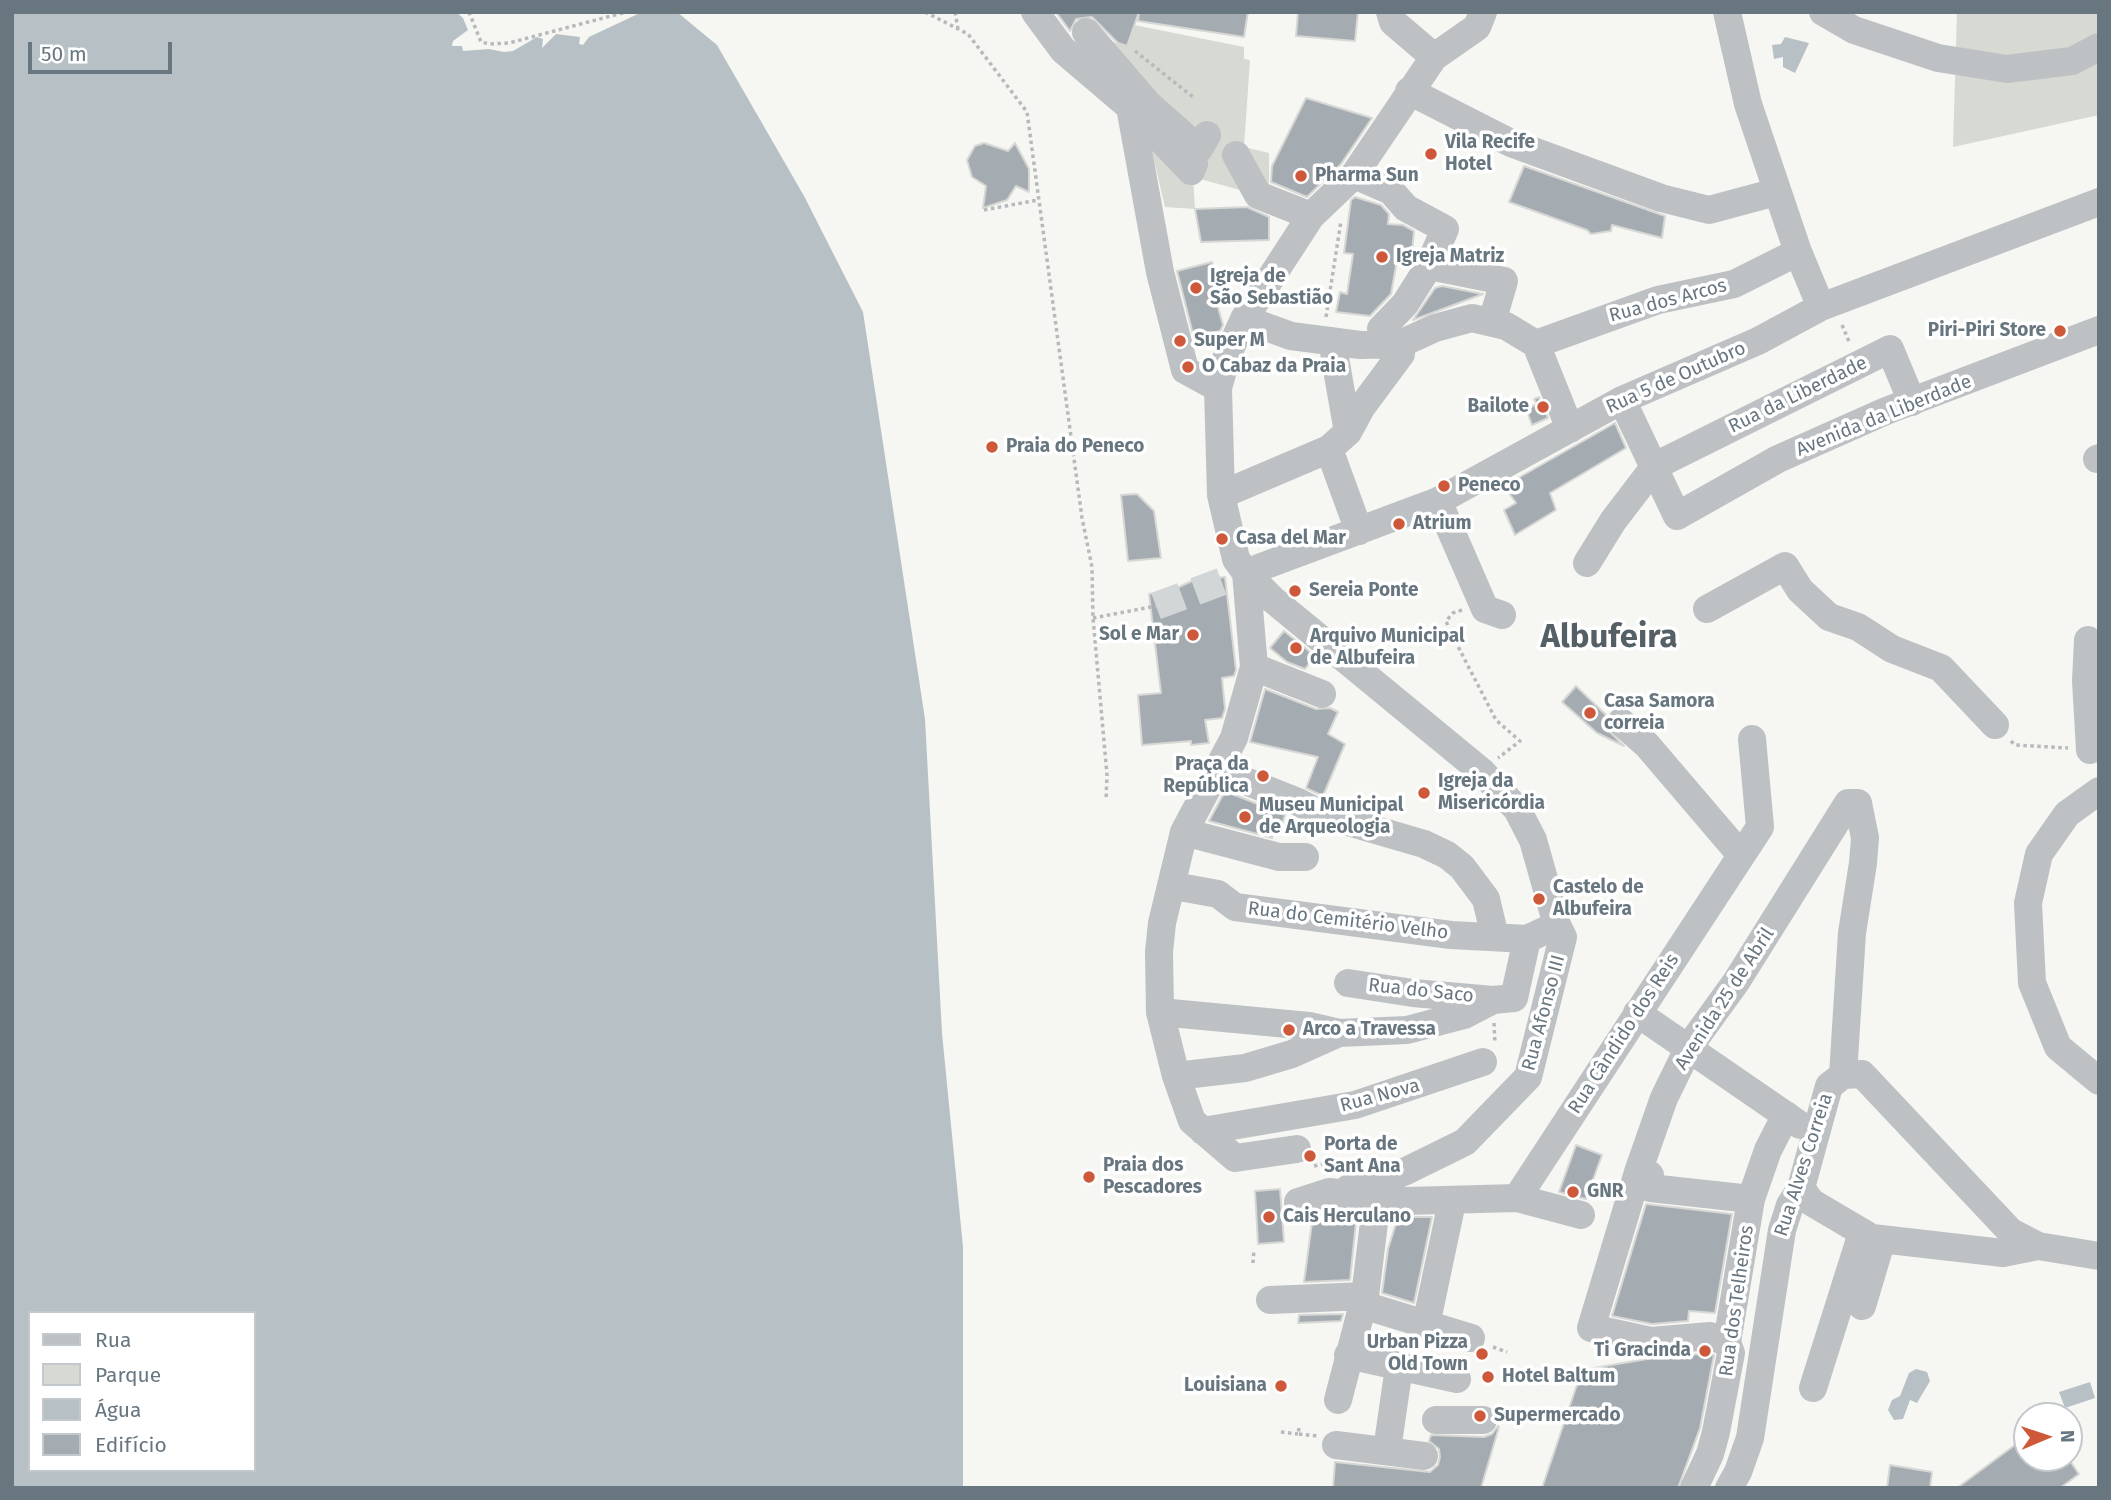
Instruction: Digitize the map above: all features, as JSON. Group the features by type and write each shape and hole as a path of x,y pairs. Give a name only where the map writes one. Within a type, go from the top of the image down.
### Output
{"street":[{"path":"1035,12 1063,50 1199,149 1207,135"},
{"path":"1390,12 1393,22 1434,57"},
{"path":"1297,1149 1234,1158 1192,1121 1176,1076 1160,1012 1158,952 1162,923 1174,886 1184,832 1215,769 1234,738 1254,667 1248,566 1221,495 1218,388 1227,356 1244,319 1311,216 1354,175 1434,57 1477,27 1483,12"},
{"path":"1727,12 1748,104 1776,192 1798,252 1827,305"},
{"path":"1823,12 1854,30 1938,58 2007,69 2072,61 2099,47"},
{"path":"1086,32 1139,106 1160,272 1185,370 1218,388"},
{"path":"1409,91 1511,143 1661,198 1709,210 1776,192"},
{"path":"1236,155 1258,195 1311,216"},
{"path":"1354,175 1391,191 1406,208 1445,229 1429,266 1405,304 1391,337"},
{"name":"Rua 5 de Outubro","path":"1248,566 1359,531 1438,501 1622,400 1758,341 1827,305 2099,202"},
{"name":"Rua dos Arcos","path":"1536,344 1658,300 1734,284 1798,252"},
{"path":"1429,266 1504,281 1492,322"},
{"path":"1244,319 1290,336 1360,345 1472,318 1492,322 1536,344 1570,429"},
{"name":"Avenida da Liberdade","path":"1655,466 1677,516 1778,458 1912,402 2099,330"},
{"path":"1221,495 1338,441 1401,354 1391,337"},
{"path":"1327,341 1338,441 1359,531"},
{"name":"Rua da Liberdade","path":"1655,466 1890,349 1912,402"},
{"path":"1587,563 1613,522 1655,466 1622,400"},
{"path":"1438,501 1493,612"},
{"name":"Rua Afonso III","path":"1248,566 1272,599 1481,771 1517,809 1533,840 1557,925 1563,937 1528,1077 1465,1142 1373,1184 1329,1192 1298,1202"},
{"path":"1707,609 1785,566 1800,590 1829,617 1858,627 1892,649 1941,668 1994,725"},
{"path":"2088,640 2086,681 2090,750"},
{"path":"1254,667 1322,694"},
{"path":"1621,722 1647,745 1740,854"},
{"name":"Rua Cândido dos Reis","path":"1517,1198 1760,827 1752,739"},
{"path":"1215,769 1321,814 1424,844 1447,855 1462,867 1486,899 1495,937"},
{"path":"2099,791 2067,814 2039,854 2028,904 2032,983 2058,1047 2099,1081"},
{"name":"Avenida 25 de Abril","path":"1727,1342 1710,1336 1651,1341 1591,1328 1638,1172 1664,1098 1689,1047 1737,982 1853,803"},
{"name":"Rua Alves Correia","path":"1729,1488 1738,1472 1749,1438 1782,1230 1790,1205 1801,1188 1829,1086 1843,1075 1852,933 1865,838 1853,803"},
{"path":"1184,832 1279,858 1305,857"},
{"name":"Rua do Cemitério Velho","path":"1174,886 1218,894 1235,907 1451,935 1527,939"},
{"path":"1160,1012 1309,1026 1339,1033 1407,1030 1514,998 1527,939 1557,925"},
{"name":"Rua do Saco","path":"1348,983 1494,1004"},
{"path":"1637,1013 1814,1135"},
{"path":"1176,1076 1245,1068 1292,1054 1339,1033"},
{"name":"Rua Nova","path":"1203,1130 1355,1105 1483,1062"},
{"path":"1843,1075 1863,1074 2010,1242"},
{"name":"Rua dos Telheiros","path":"1694,1488 1710,1454 1716,1432 1731,1353 1727,1342 1751,1199 1768,1150 1786,1115"},
{"path":"1638,1172 1650,1175 1650,1188 1751,1199"},
{"path":"1801,1188 1811,1202 1872,1236 2010,1242 2099,1256"},
{"path":"1329,1192 1452,1202 1517,1198 1581,1215"},
{"path":"1338,1400 1364,1300 1377,1198"},
{"path":"1426,1325 1452,1202"},
{"path":"1862,1306 1872,1236"},
{"path":"1813,1388 1872,1236"},
{"path":"1270,1300 1364,1300 1426,1325 1471,1338"},
{"path":"1348,1355 1457,1379"},
{"path":"1387,1450 1399,1367"},
{"path":"1436,1420 1483,1420"},
{"path":"1328,1441 1424,1456"}],"path":[{"path":"469,12 481,42 490,44 509,43 626,12"},
{"path":"925,12 968,34 1027,112 1071,421 1082,518 1092,567 1093,618 1107,775 1106,800"},
{"path":"955,12 958,29"},
{"path":"984,210 1038,200"},
{"path":"1327,341 1342,212"},
{"path":"1827,305 1859,365"},
{"path":"1093,618 1156,606"},
{"path":"1481,771 1520,741 1496,720 1446,621 1453,613 1476,607 1493,612"},
{"path":"2015,745 2090,750"},
{"path":"1483,1062 1495,1058 1494,1004"},
{"path":"1297,1149 1300,1168 1323,1164 1329,1192"},
{"path":"1253,1263 1254,1249"},
{"path":"1298,1434 1299,1428"},
{"path":"1281,1433 1328,1441"}],"green space":[{"path":"1957,12 2099,12 2099,115 1953,147"},
{"path":"1134,25 1244,47 1244,59 1250,60 1244,147 1269,153 1269,198 1193,177 1195,209 1165,207 1140,101 1070,44 1086,34 1127,46"}],"water":[{"path":"12,12 456,12 463,18 468,30 453,41 452,46 462,46 463,51 489,49 504,52 513,51 537,37 543,39 542,48 556,34 580,37 579,44 583,45 589,37 642,12 677,12 717,45 804,196 863,312 925,719 942,1033 963,1247 963,1488 12,1488"},
{"path":"1785,37 1809,43 1795,73 1783,67 1783,57 1774,59 1772,45 1781,44"},
{"path":"1916,1369 1927,1372 1930,1381 1917,1403 1910,1400 1903,1419 1894,1420 1888,1410 1892,1400 1900,1396 1909,1373"},
{"path":"2090,1382 2095,1398 2083,1402 2063,1402 2059,1392"}],"building":[{"path":"1056,12 1139,12 1127,46 1118,43 1092,17 1076,19 1070,31"},
{"path":"1139,12 1248,12 1244,37 1138,21"},
{"path":"1298,12 1358,12 1355,41 1296,36"},
{"path":"1306,98 1372,118 1341,164 1307,197 1271,182 1272,166"},
{"path":"984,143 1008,151 1015,143 1029,169 1029,192 1016,186 1007,200 983,208 986,186 972,177 967,160 975,146"},
{"path":"1524,166 1665,216 1662,238 1612,225 1611,231 1591,234 1587,230 1509,202"},
{"name":"Igreja Matriz","path":"1355,197 1381,205 1389,214 1388,224 1403,225 1414,231 1411,262 1397,260 1391,294 1370,316 1336,312 1340,292 1347,294 1353,254 1344,253 1351,200"},
{"path":"1247,207 1269,217 1269,240 1201,242 1195,209"},
{"name":"Igreja de São Sebastião","path":"1212,262 1223,302 1217,304 1223,325 1220,331 1194,338 1177,271"},
{"path":"1442,286 1483,294 1413,320 1435,288"},
{"path":"1539,397 1548,418 1532,425 1526,409 1537,404 1534,399"},
{"path":"1615,423 1626,448 1550,493 1556,510 1515,535 1504,510 1516,503 1504,486"},
{"path":"1137,494 1154,511 1161,558 1128,561 1121,495"},
{"name":"Sol e Mar","path":"1225,577 1236,670 1234,676 1222,678 1225,709 1222,718 1205,720 1209,743 1191,745 1191,741 1142,745 1138,695 1161,693 1149,594 1170,591 1192,581"},
{"name":"Arquivo Municipal de Albufeira","path":"1284,631 1315,656 1305,669 1287,662 1270,648"},
{"path":"1576,686 1606,715 1606,728 1624,746 1597,733 1562,702"},
{"path":"1265,689 1316,709 1330,708 1338,712 1328,734 1345,744 1323,796 1306,788 1318,757 1250,742"},
{"path":"1225,791 1285,815 1282,825 1277,823 1272,838 1209,821"},
{"path":"1576,1145 1602,1155 1586,1199 1559,1192"},
{"name":"Cais Herculano","path":"1280,1189 1284,1242 1258,1244 1255,1191"},
{"path":"1646,1204 1732,1214 1715,1313 1689,1311 1688,1321 1652,1324 1612,1316"},
{"path":"1331,1209 1357,1212 1350,1280 1304,1282 1313,1215"},
{"path":"1398,1217 1432,1217 1414,1303 1382,1293 1388,1249"},
{"path":"1343,1314 1341,1321 1298,1323 1299,1315"},
{"path":"1714,1355 1700,1428 1678,1488 1542,1488 1582,1370 1653,1358"},
{"path":"1498,1426 1481,1488 1333,1488 1335,1462 1430,1472 1438,1465 1440,1457 1439,1449 1429,1441 1431,1435 1484,1437 1492,1434"},
{"path":"2013,1446 2013,1472 2079,1474 2060,1488 1957,1488"},
{"path":"1890,1465 1932,1472 1930,1488 1887,1488"}],"tunnel":[{"path":"1156,606 1261,567"}],"place":[{"name":"Vila Recife Hotel","path":"1431,154"},
{"name":"Pharma Sun","path":"1301,176"},
{"name":"Igreja Matriz","path":"1382,257"},
{"name":"Igreja de São Sebastião","path":"1196,288"},
{"name":"Piri-Piri Store","path":"2060,331"},
{"name":"Super M","path":"1180,341"},
{"name":"O Cabaz da Praia","path":"1188,367"},
{"name":"Bailote","path":"1543,407"},
{"name":"Praia do Peneco","path":"992,447"},
{"name":"Peneco","path":"1444,486"},
{"name":"Atrium","path":"1399,524"},
{"name":"Casa del Mar","path":"1222,539"},
{"name":"Sereia Ponte","path":"1295,591"},
{"name":"Sol e Mar","path":"1193,635"},
{"name":"Arquivo Municipal de Albufeira","path":"1296,648"},
{"name":"Casa Samora correia","path":"1590,713"},
{"name":"Praça da República","path":"1263,776"},
{"name":"Igreja da Misericórdia","path":"1424,793"},
{"name":"Museu Municipal de Arqueologia","path":"1245,817"},
{"name":"Castelo de Albufeira","path":"1539,899"},
{"name":"Arco a Travessa","path":"1289,1030"},
{"name":"Porta de Sant Ana","path":"1310,1156"},
{"name":"Praia dos Pescadores","path":"1089,1177"},
{"name":"GNR","path":"1573,1192"},
{"name":"Cais Herculano","path":"1269,1217"},
{"name":"Ti Gracinda","path":"1705,1351"},
{"name":"Urban Pizza Old Town","path":"1482,1354"},
{"name":"Hotel Baltum","path":"1488,1377"},
{"name":"Louisiana","path":"1281,1386"},
{"name":"Supermercado","path":"1480,1416"}],"district":[{"name":"Albufeira","path":"1609,638"}]}
